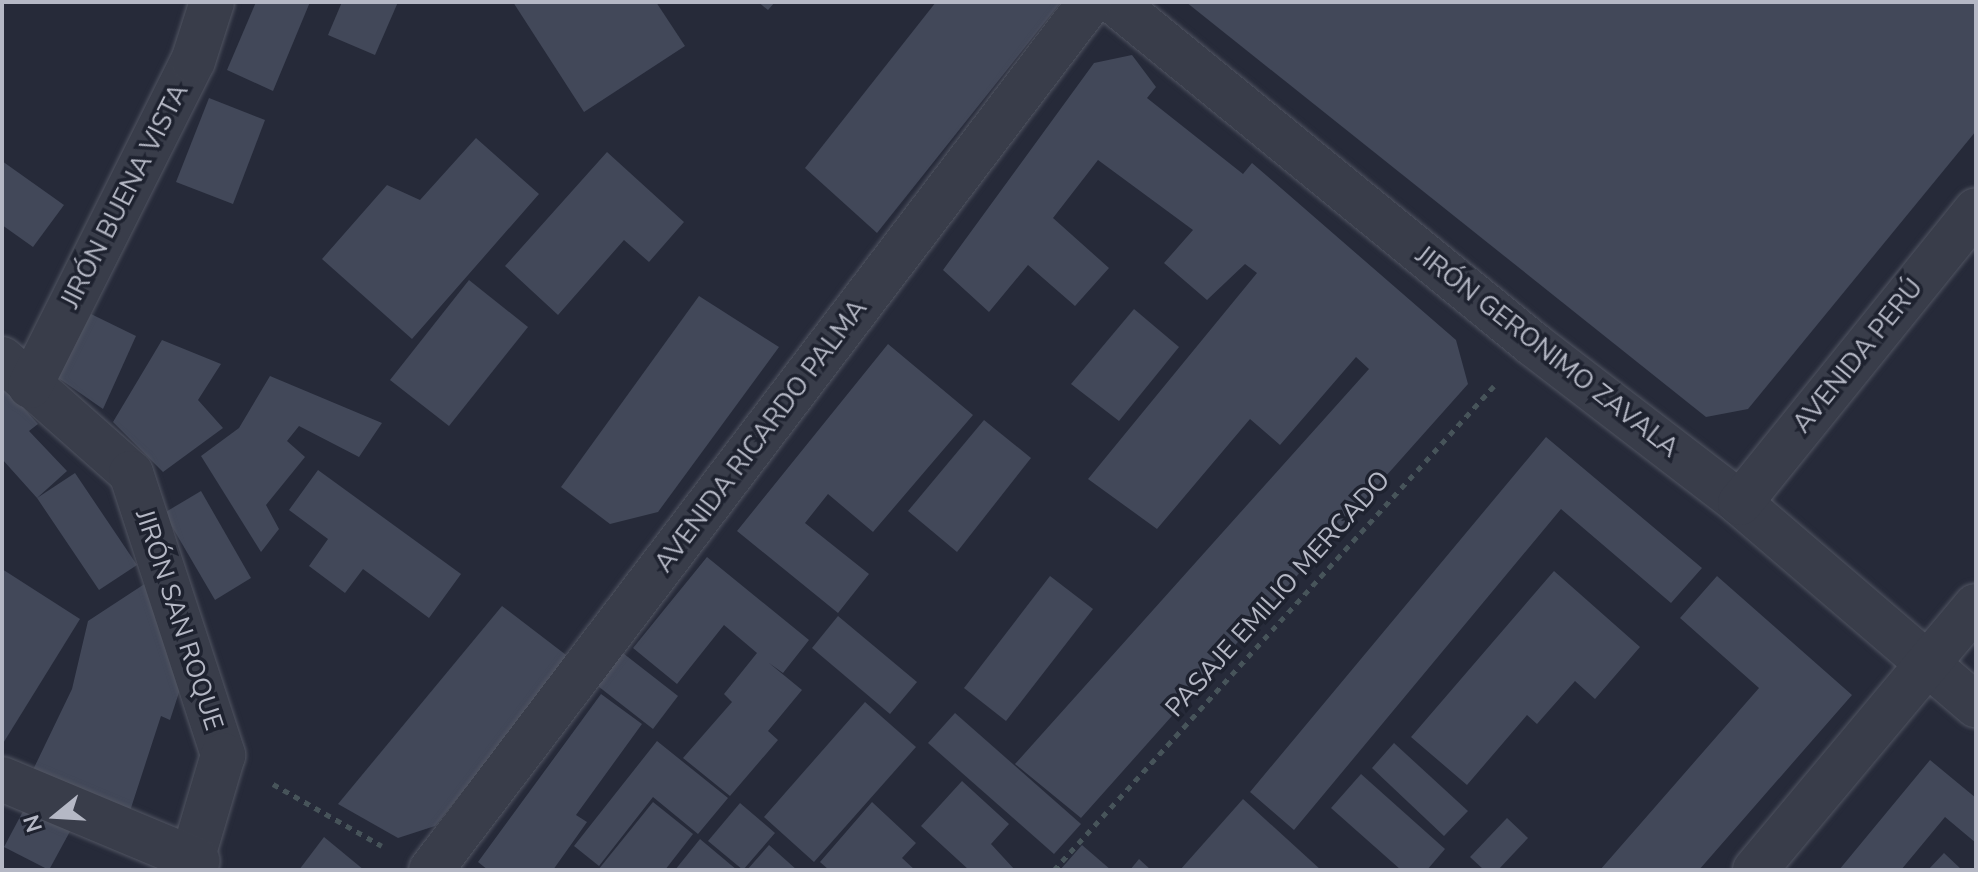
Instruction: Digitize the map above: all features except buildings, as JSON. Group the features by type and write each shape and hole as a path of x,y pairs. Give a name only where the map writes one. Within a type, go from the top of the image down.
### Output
{"street":[{"name":"JIRÓN BUENA VISTA","path":"16,373 193,61 212,2"},
{"name":"AVENIDA RICARDO PALMA","path":"415,862 1090,2"},
{"name":"JIRÓN GERONIMO ZAVALA","path":"1114,2 1533,344 1740,503 1976,705"},
{"name":"AVENIDA PERÚ","path":"1740,503 1976,210"},
{"name":"JIRÓN SAN ROQUE","path":"16,373 131,473 223,755"},
{"path":"1755,870 1976,606"},
{"path":"2,779 194,865 223,755"}],"path":[{"name":"PASAJE EMILIO MERCADO","path":"1054,870 1533,344"},
{"name":"JIRÓN SAN ROQUE","path":"223,755 415,862"}]}
